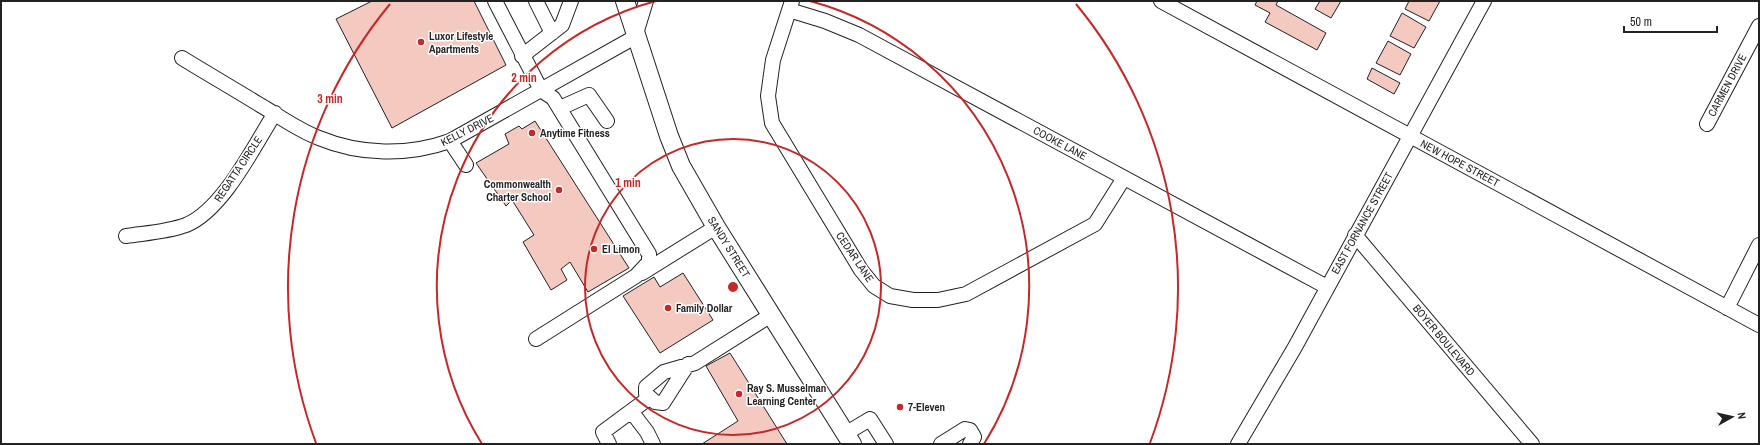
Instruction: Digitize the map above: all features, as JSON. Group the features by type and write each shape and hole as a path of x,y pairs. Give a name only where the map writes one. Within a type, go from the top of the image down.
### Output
{"main road":[{"name":"SANDY STREET","path":"625,1 668,136 682,166 716,227 849,439"}],"street":[{"path":"495,1 522,56 541,90 553,98 560,108 649,254 649,262 636,276"},
{"path":"536,1 552,33"},
{"path":"522,56 562,25 571,1"},
{"path":"636,37 646,1"},
{"name":"NEW HOPE STREET","path":"1161,1 1759,325"},
{"name":"EAST FORNANCE STREET","path":"1238,444 1327,288 1484,1"},
{"name":"COOKE LANE","path":"790,6 859,35 1327,288"},
{"name":"CEDAR LANE","path":"790,6 773,60 768,96 772,123 861,270 874,286 890,296 913,300 938,300 966,294 1095,224 1124,178"},
{"name":"CARMEN DRIVE","path":"1707,124 1759,26"},
{"name":"KELLY DRIVE","path":"182,58 318,138 350,148 366,151 407,151 450,141 636,37"},
{"path":"560,108 589,95 607,121"},
{"name":"REGATTA CIRCLE","path":"126,236 172,229 197,220 207,212 229,186 275,113"},
{"path":"450,141 466,165"},
{"path":"536,339 716,227"},
{"name":"BOYER BOULEVARD","path":"1356,235 1532,444"},
{"path":"1728,308 1759,245"},
{"path":"688,364 663,403 659,404 649,398 646,394 646,387 651,381 664,372 688,364 695,362 771,315"},
{"path":"609,444 603,432 649,398"},
{"path":"631,411 647,432 653,444"},
{"path":"849,439 870,419 886,444"},
{"path":"941,444 965,429 970,430 974,437 970,444"}],"building":[{"name":"Luxor Lifestyle Apartments","path":"372,1 474,1 506,65 392,128 336,19"},
{"path":"1257,1 1278,1 1276,5 1326,33 1317,50 1265,22 1270,13 1255,5"},
{"path":"1320,1 1341,1 1331,18 1315,9"},
{"path":"1409,1 1440,1 1429,21 1405,9"},
{"path":"1402,13 1426,27 1414,48 1390,36"},
{"path":"1388,41 1411,54 1400,75 1376,63"},
{"path":"1372,68 1400,83 1394,94 1367,79"},
{"path":"535,121 629,268 588,292 570,262 561,269 567,280 551,290 523,242 534,235 512,200 506,206 476,163 509,144 505,134 519,126 522,129"},
{"name":"Family Dollar","path":"683,273 713,320 660,353 623,296 654,277 660,287"},
{"name":"Ray S. Musselman Learning Center","path":"730,353 787,444 702,444 738,421 706,366"}],"place":[{"name":"Luxor Lifestyle Apartments","path":"421,42"},
{"name":"Anytime Fitness","path":"532,133"},
{"name":"Commonwealth Charter School","path":"559,190"},
{"name":"El Limon","path":"594,249"},
{"name":"Family Dollar","path":"668,308"},
{"name":"Ray S. Musselman Learning Center","path":"739,394"},
{"name":"7-Eleven","path":"900,407"}]}
